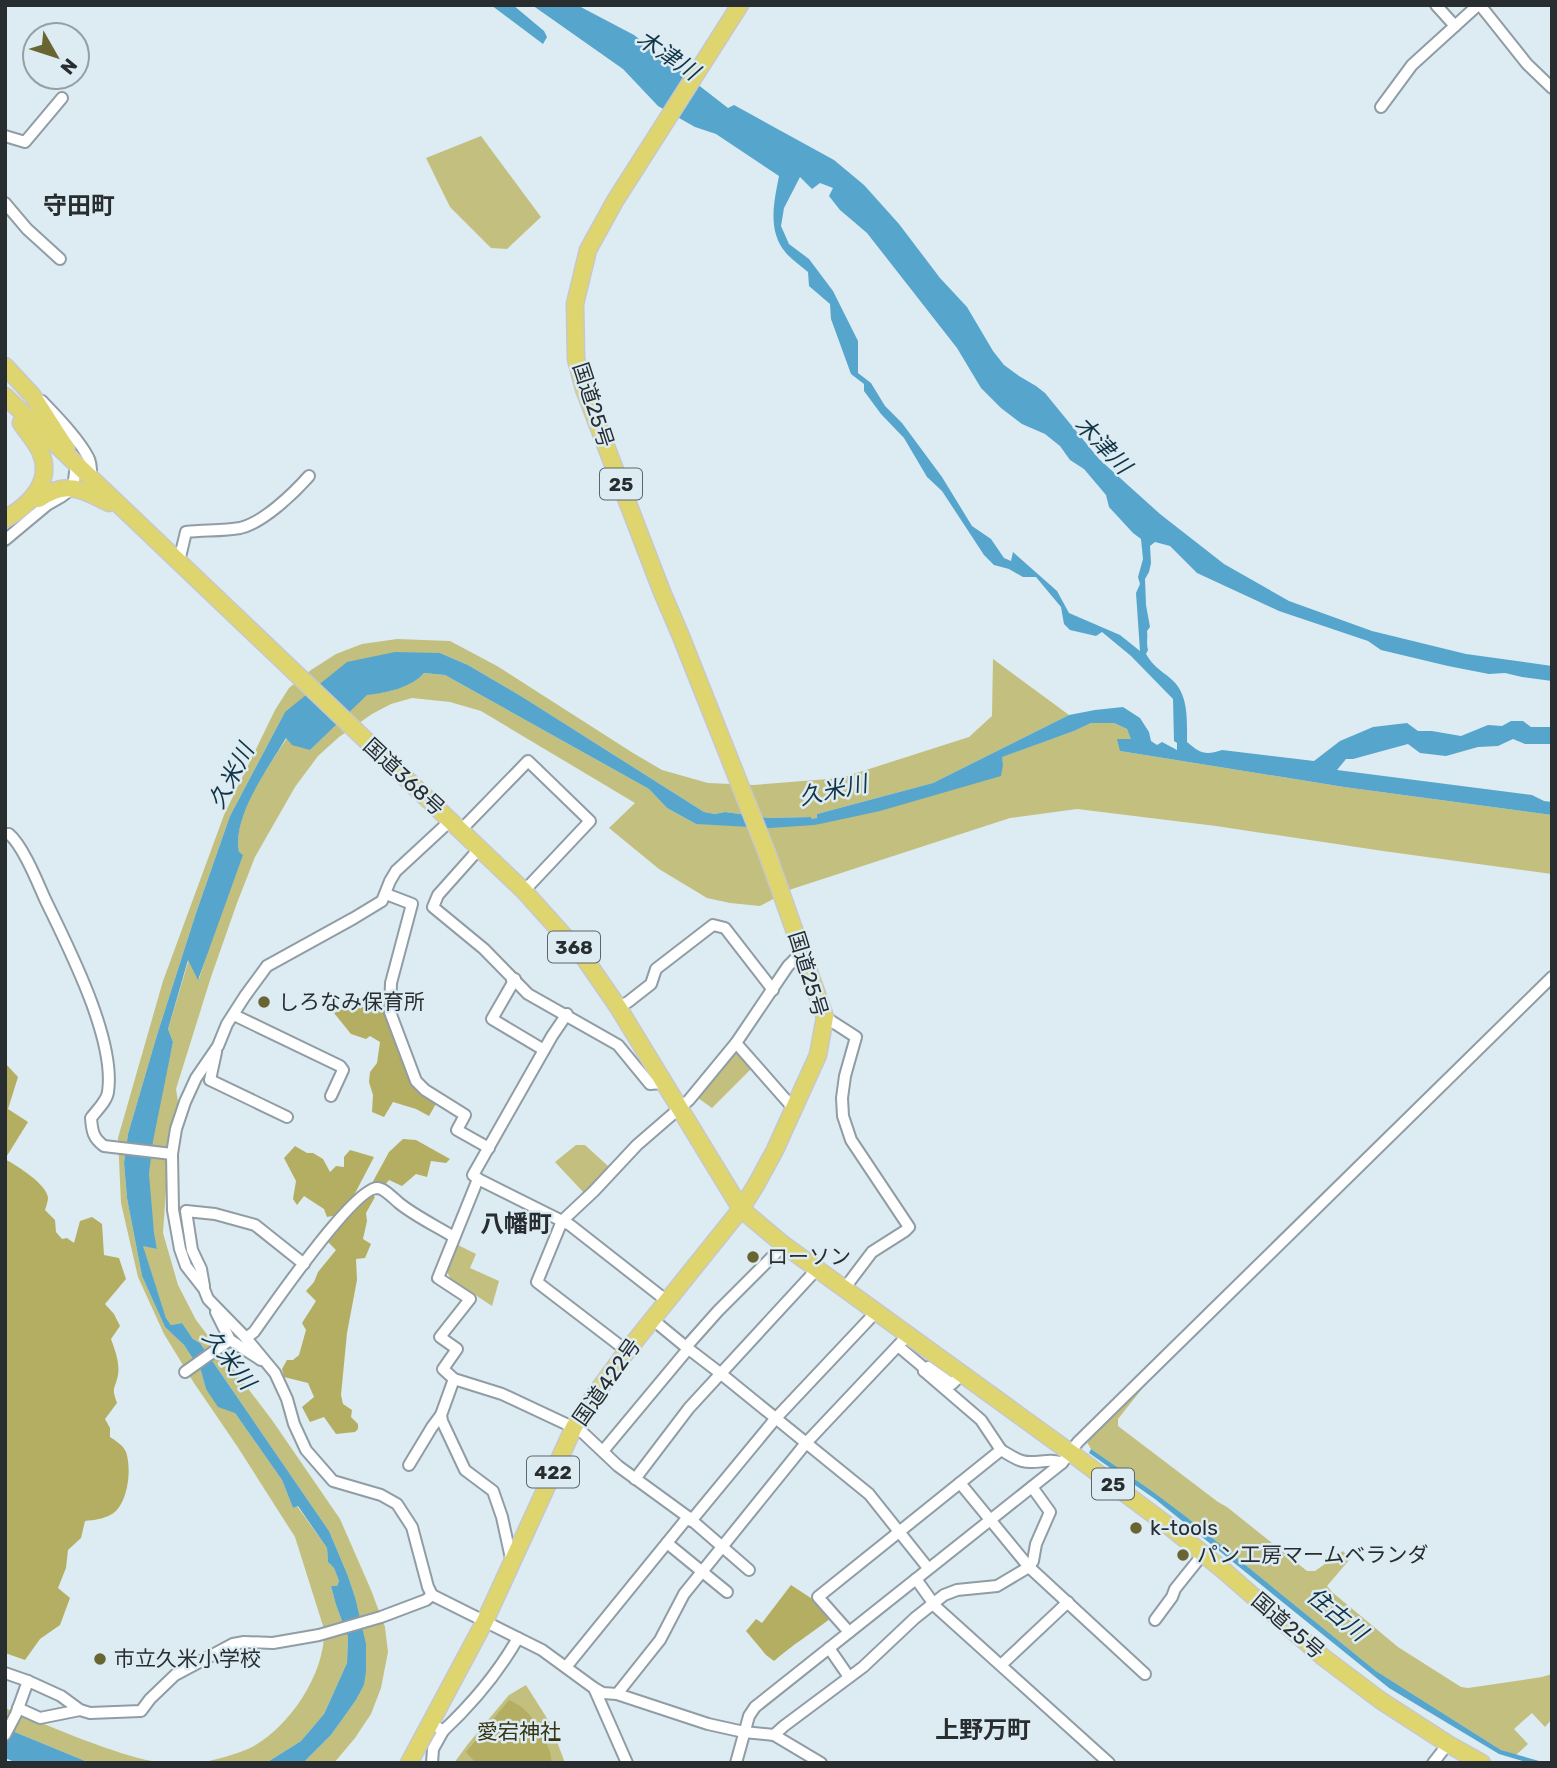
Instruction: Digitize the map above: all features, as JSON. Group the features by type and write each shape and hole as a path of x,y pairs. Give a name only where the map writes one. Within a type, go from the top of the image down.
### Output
{"highway":[{"name":"国道25号","path":"740,5 629,179 588,250 575,304 576,359 584,389 763,842 825,1017 818,1055 794,1110 741,1209 783,1245 876,1312 903,1341 961,1374 1067,1458 1203,1554 1323,1657 1380,1700 1482,1763"},
{"path":"5,366 32,395 76,465"},
{"name":"国道368号","path":"5,397 524,891 585,959 618,1007 741,1209"},
{"path":"5,397 40,452 45,470 36,495 5,519"},
{"path":"39,499 48,479 42,433"},
{"path":"5,527 52,491 73,488 127,512"},
{"name":"国道422号","path":"409,1763 437,1727 574,1427 652,1319 741,1209"}],"street":[{"path":"1436,5 1455,26"},
{"path":"1381,107 1412,65 1479,5 1527,64 1552,88"},
{"path":"5,136 25,142 62,98"},
{"path":"5,203 27,229 60,259"},
{"path":"5,358 89,458 91,479"},
{"path":"5,540 47,505 73,488 76,465"},
{"path":"179,561 186,532 243,527 264,516 294,493 309,476"},
{"path":"287,1117 210,1080 218,1046 227,1024 245,996 267,966 382,901 396,872 455,826 528,761 590,821 524,891"},
{"path":"5,834 14,838 33,872 74,960 101,1032 108,1091 107,1097 91,1118 96,1140 104,1146 172,1154"},
{"path":"479,849 438,895 433,907 484,949 528,994 618,1045 650,1084 663,1083"},
{"path":"386,894 412,904 391,983 390,1012 396,1032 416,1081 425,1090 465,1115 457,1130 489,1148"},
{"path":"618,1007 651,984 656,969 713,925 725,928 773,990"},
{"path":"627,1352 537,1282 562,1222 637,1145 689,1100 736,1043 788,966 802,952"},
{"path":"736,1763 749,1716 755,1707 1067,1458 1077,1442 1552,977"},
{"path":"512,980 492,1019 544,1050"},
{"path":"567,1014 473,1175 570,1225 667,1301"},
{"path":"234,1015 340,1066 343,1070 331,1096"},
{"path":"825,1017 856,1037 842,1098 842,1116 851,1140 909,1227 872,1252 844,1289"},
{"path":"736,1043 794,1110"},
{"path":"204,1289 186,1266 180,1249 173,1210 172,1154 176,1129 185,1102 196,1078 218,1046"},
{"path":"478,1179 438,1278 470,1299 440,1338 457,1349 443,1369 454,1379 502,1394 581,1431 618,1466 690,1519 749,1570"},
{"path":"246,1338 254,1332 340,1218 367,1191 380,1188 404,1207 454,1237"},
{"path":"304,1264 255,1225 215,1214 186,1211 192,1250 201,1269 208,1299 275,1373 306,1450 320,1468 333,1481 381,1495 397,1504 403,1511 412,1527 432,1595 542,1650 603,1693 617,1694 708,1724 774,1735 821,1763"},
{"path":"603,1451 719,1311 783,1245"},
{"path":"635,1479 672,1429 720,1373 817,1269"},
{"path":"214,1306 225,1344 267,1363"},
{"path":"566,1667 776,1418 876,1312"},
{"path":"652,1319 869,1494 928,1568"},
{"path":"617,1694 660,1640 684,1594 806,1443 903,1341 924,1371 981,1419 1002,1450 1021,1461 1067,1458"},
{"path":"185,1372 225,1344"},
{"path":"924,1371 928,1367 952,1384 961,1374"},
{"path":"409,1465 441,1415 454,1379"},
{"path":"441,1415 465,1470 493,1491 512,1563"},
{"path":"849,1632 818,1597 1002,1450"},
{"path":"960,1483 1029,1567 1145,1674"},
{"path":"774,1735 870,1661 944,1595 957,1590 997,1586 1029,1567 1034,1561 1036,1544 1050,1512 1032,1487"},
{"path":"667,1544 727,1592"},
{"path":"1155,1619 1203,1554"},
{"path":"916,1578 936,1607 1109,1763"},
{"path":"5,1673 61,1696 80,1710 90,1713 141,1711 175,1675 233,1644 273,1643 330,1632 381,1617 426,1600 432,1595"},
{"path":"1002,1665 1068,1602"},
{"path":"432,1763 437,1727 471,1704 496,1674 518,1638"},
{"path":"828,1648 849,1677"},
{"path":"5,1735 28,1681"},
{"path":"594,1688 627,1763"},
{"path":"17,1711 40,1718 80,1710"},
{"path":"1433,1763 1448,1744"}],"green space":[{"path":"481,136 541,217 507,249 491,248 450,207 426,158"},
{"path":"397,639 450,641 497,666 662,770 708,783 753,785 841,778 969,737 992,716 993,659 1069,715 933,783 817,814 817,818 812,820 811,817 769,818 704,812 524,698 468,665 440,653 285,712 230,816 157,1035 128,1134 124,1163 127,1198 142,1276 165,1327 184,1345 201,1371 206,1389 235,1413 282,1480 293,1508 297,1506 327,1548 328,1562 334,1568 339,1581 337,1586 331,1586 348,1637 347,1663 324,1714 301,1741 266,1763 196,1763 248,1749 281,1725 304,1696 312,1679 323,1646 324,1629 295,1537 164,1334 138,1277 121,1203 118,1138 163,981 224,815 275,710 289,688 336,654 362,644"},
{"path":"424,673 445,675 649,789 667,808 696,824 815,825 1003,765 1001,757 1091,723 1114,723 1127,729 1132,740 1120,751 1344,787 1552,815 1552,874 1077,809 1010,818 792,889 760,906 730,903 707,898 659,869 609,828 635,803 481,711 450,702 412,698 391,704 372,714 339,737 318,756 295,787 255,857 237,903 176,1089 179,1108 169,1145 163,1233 178,1285 196,1320 272,1420 340,1519 385,1627 388,1652 381,1688 371,1714 334,1763 303,1763 331,1735 364,1685 355,1597 329,1531 200,1343 193,1339 182,1323 171,1325 166,1318 142,1245 157,1249 150,1200 151,1156 173,1042 168,1029 189,959 199,979 239,852 241,823 253,792 287,738 310,750 367,694 397,689"},
{"path":"365,1007 387,1013 401,1054 437,1102 429,1116 393,1102 384,1117 372,1112 370,1072 377,1063 380,1042 370,1036 366,1039 351,1034 334,1013 344,1008"},
{"path":"738,1049 750,1064 750,1070 712,1108 698,1098 698,1095"},
{"path":"5,1063 18,1077 8,1109 28,1122 5,1159"},
{"path":"403,1139 416,1140 450,1159 446,1163 431,1161 427,1177 416,1174 402,1186 389,1180 384,1186 371,1185 389,1152"},
{"path":"576,1145 585,1145 609,1167 585,1194 555,1162"},
{"path":"295,1146 323,1159 330,1172 336,1166 344,1167 344,1157 350,1150 374,1157 351,1201 338,1215 327,1217 324,1209 304,1196 297,1205 293,1199 296,1181 284,1158"},
{"path":"5,1159 43,1187 48,1198 45,1210 55,1220 56,1232 62,1239 67,1238 74,1243 80,1221 92,1217 102,1224 104,1255 119,1258 126,1279 105,1304 120,1326 111,1339 118,1366 114,1391 117,1403 105,1419 110,1428 110,1437 121,1445 128,1459 125,1494 112,1514 85,1521 81,1538 68,1550 66,1568 58,1588 70,1598 60,1625 40,1639 25,1660 5,1653"},
{"path":"371,1194 375,1197 366,1213 363,1239 371,1244 365,1258 356,1259 357,1280 347,1333 341,1395 343,1404 352,1410 351,1417 358,1424 358,1429 355,1432 336,1434 324,1417 310,1422 302,1407 314,1397 308,1383 284,1377 282,1369 287,1360 293,1360 299,1355 306,1330 302,1323 316,1301 306,1291 336,1250 327,1241"},
{"path":"458,1245 476,1254 470,1268 499,1281 492,1306 450,1278 447,1271"},
{"path":"1145,1385 1118,1419 1118,1426 1307,1571 1315,1571 1343,1551 1350,1559 1327,1586 1332,1592 1398,1647 1461,1687 1552,1674 1552,1719 1545,1727 1532,1713 1514,1729 1528,1744 1516,1755 1501,1750 1376,1671 1184,1515 1091,1449 1087,1442"},
{"path":"791,1585 820,1604 831,1618 774,1661 746,1631 756,1619 762,1623"},
{"name":"愛宕神社","path":"526,1685 550,1723 565,1763 454,1763 509,1695"},
{"name":"愛宕神社","path":"509,1700 519,1705 533,1719 549,1750 551,1763 476,1763 466,1752"},
{"path":"5,1708 114,1751 145,1760 170,1763 90,1763 5,1728"}],"water":[{"path":"491,5 513,5 544,31 547,37 543,44"},
{"path":"532,5 577,5 634,35 728,108 734,105 834,160 864,185 899,224 940,278 967,307 1004,365 1045,393 1099,459 1160,514 1224,564 1289,601 1372,631 1466,654 1552,666 1552,681 1505,673 1489,674 1381,650 1368,641 1279,611 1197,573 1170,546 1155,542 1150,546 1151,563 1145,579 1150,627 1147,631 1146,654 1181,691 1186,707 1187,742 1199,751 1207,753 1222,750 1314,761 1340,741 1373,727 1407,723 1418,731 1461,736 1488,725 1502,726 1511,721 1523,721 1531,727 1552,727 1552,744 1525,744 1513,739 1498,746 1478,747 1446,756 1420,753 1408,744 1346,759 1337,770 1532,795 1552,802 1552,815 1344,787 1120,751 1117,739 1131,739 1127,729 1114,723 1091,723 1002,757 1001,776 880,811 815,825 769,828 696,824 667,808 649,789 445,675 424,673 405,686 367,695 310,750 292,745 286,738 246,808 238,838 239,852 243,855 198,980 188,960 168,1029 173,1042 149,1174 157,1249 143,1246 166,1318 171,1325 182,1323 193,1339 200,1343 329,1531 355,1597 366,1644 364,1685 356,1700 331,1735 303,1763 266,1763 301,1741 324,1714 347,1663 348,1637 331,1586 337,1586 339,1581 334,1568 328,1562 327,1548 298,1506 293,1508 282,1480 235,1413 218,1407 206,1389 201,1371 184,1345 165,1327 142,1276 127,1198 124,1163 128,1134 157,1035 230,816 285,712 347,662 395,652 440,653 468,665 524,698 704,812 769,818 817,818 817,814 933,783 1069,715 1095,710 1123,707 1140,718 1151,741 1157,745 1162,742 1177,750 1177,743 1174,741 1173,699 1131,656 1102,632 1096,636 1070,630 1064,624 1061,607 1036,577 1023,577 994,565 984,555 942,491 927,477 904,438 881,414 864,391 864,384 851,374 831,319 830,304 809,286 808,272 786,253 776,235 775,196 779,176 716,134 695,127 658,106 623,69","holes":["800,177 812,189 820,183 833,188 829,196 840,210 867,233 957,348 981,388 1022,424 1045,434 1060,446 1070,460 1084,469 1106,495 1109,507 1141,539 1143,559 1138,577 1140,584 1136,593 1140,651 1120,635 1069,613 1057,591 1013,552 1011,561 1004,558 991,539 972,526 942,477 902,423 885,406 871,383 858,373 858,341 833,291 809,259 789,244 781,226 784,208"]},
{"path":"1091,1449 1184,1515 1376,1671 1501,1750 1546,1763 1529,1763 1499,1754 1389,1688 1155,1499 1089,1453"},
{"path":"5,1728 90,1763 17,1763 5,1758"}],"place":[{"name":"しろなみ保育所","path":"264,1002"},
{"name":"ローソン","path":"753,1257"},
{"name":"k-tools","path":"1136,1528"},
{"name":"パン工房マームベランダ","path":"1183,1555"},
{"name":"市立久米小学校","path":"100,1659"}],"district":[{"name":"守田町","path":"79,206"},
{"name":"八幡町","path":"516,1224"},
{"name":"上野万町","path":"983,1730"}],"water label":[{"name":"木津川","path":"668,55"},
{"name":"木津川","path":"1103,445"},
{"name":"久米川","path":"231,776"},
{"name":"久米川","path":"833,790"},
{"name":"久米川","path":"229,1359"},
{"name":"住古川","path":"1337,1614"}]}
